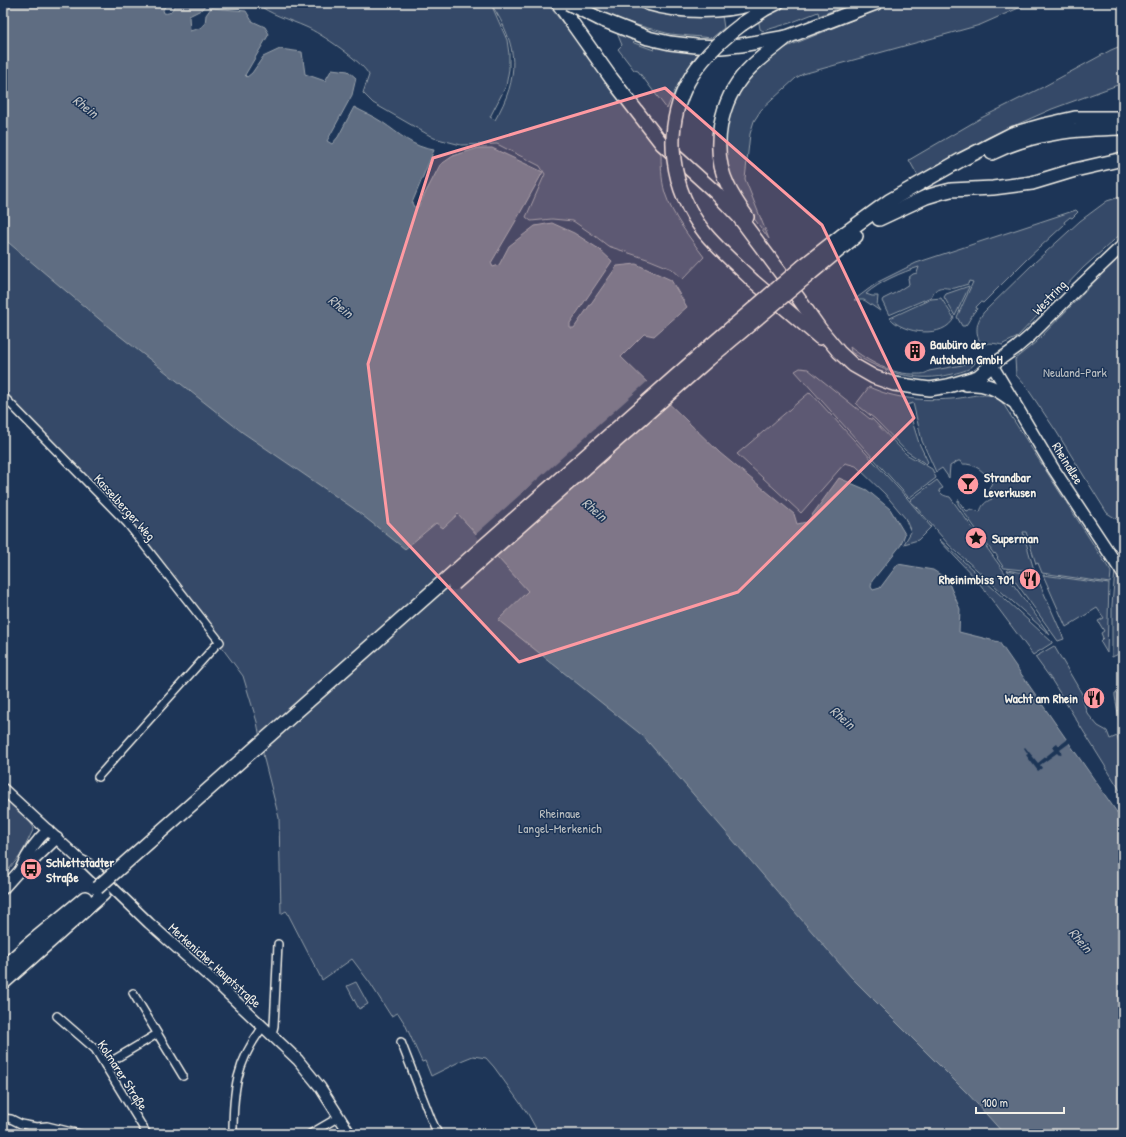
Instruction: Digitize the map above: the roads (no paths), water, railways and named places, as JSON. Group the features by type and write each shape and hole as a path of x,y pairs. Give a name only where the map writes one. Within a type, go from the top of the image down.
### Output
{"highway":[{"path":"558,3 611,78 662,144 715,192 739,217 820,329 846,359"},
{"path":"568,3 600,19 648,38 670,43 696,46 737,46 787,37 876,3"},
{"path":"568,3 603,61 660,136 731,200 786,271 824,328 849,356 885,375 919,381 952,378 992,365"},
{"path":"647,3 680,9 711,10 755,3"},
{"path":"777,3 764,9 725,37 712,50 688,82 682,94 675,117 673,155 674,166 680,189 692,213 705,233 753,281 846,359 863,371 894,384 915,388 930,389 974,383 986,385 1003,392 1013,401"},
{"path":"753,228 728,185 722,170 720,157 720,131 726,106 738,82 758,60 787,37"},
{"path":"807,270 841,236 889,201 961,160 1012,134 1075,118 1123,118"},
{"path":"3,983 100,891 703,352 807,270 879,219 936,183 997,151 1018,142 1047,135 1076,130 1123,128"},
{"path":"879,219 926,197 939,193 952,190 993,188 1032,183 1075,170 1123,159"},
{"path":"948,386 978,377 992,365"},
{"path":"3,968 28,944 100,891"}],"main road":[{"name":"Westring","path":"992,365 1026,340 1123,245"},
{"name":"Rheinallee","path":"992,365 1034,433 1053,468 1123,574"}],"street":[{"name":"Kasselberger Weg","path":"3,396 127,523 220,642 155,711 98,777"},
{"name":"Merkenicher Hauptstraße","path":"3,789 80,860 88,864 149,923 224,990 298,1060 320,1087 350,1134"},
{"path":"3,889 20,870 33,845 48,830"},
{"path":"20,870 29,865 57,838"},
{"path":"233,1134 233,1108 239,1072 248,1051 267,1030 273,1030 274,1026 278,944"},
{"path":"133,993 183,1076"},
{"name":"Kolmarer Straße","path":"57,1016 95,1050 147,1134"},
{"path":"105,1065 157,1034"},
{"path":"401,1042 431,1120 438,1134"},
{"path":"310,1134 339,1117"},
{"path":"3,1118 11,1119 21,1124 47,1126 80,1134"}],"water":[{"name":"Rhein","path":"3,3 167,3 163,10 164,13 168,13 172,11 176,3 207,3 201,10 189,16 190,31 200,28 205,24 206,15 211,8 246,11 252,21 265,27 269,34 245,75 247,77 252,73 263,57 280,49 302,52 305,74 325,81 332,69 348,71 356,78 352,95 327,141 332,144 338,137 354,107 379,120 413,143 434,150 412,203 414,207 418,207 440,165 453,156 478,148 492,148 543,172 491,263 493,267 499,265 509,246 535,226 552,223 574,233 599,249 612,261 570,323 570,328 574,328 617,266 636,264 671,280 687,307 654,336 644,334 621,357 720,453 794,514 797,524 807,522 839,478 867,490 890,509 905,534 901,545 872,581 871,587 873,590 880,588 898,564 933,570 947,579 960,609 959,632 999,642 1123,821 1123,1134 1004,1134 969,1095 851,977 643,736 498,620 528,591 458,514 443,528 436,523 405,549 353,508 242,432 111,329 3,238"}],"place":[{"name":"Baubüro der Autobahn GmbH","path":"915,351"},
{"name":"Strandbar Leverkusen","path":"968,484"},
{"name":"Superman","path":"976,538"},
{"name":"Rheinimbiss 701","path":"1030,579"},
{"name":"Wacht am Rhein","path":"1094,698"},
{"name":"Schlettstadter Straße","path":"31,869"}],"park label":[{"name":"Neuland-Park","path":"1075,372"},
{"name":"Rheinaue Langel-Merkenich","path":"560,820"}]}
